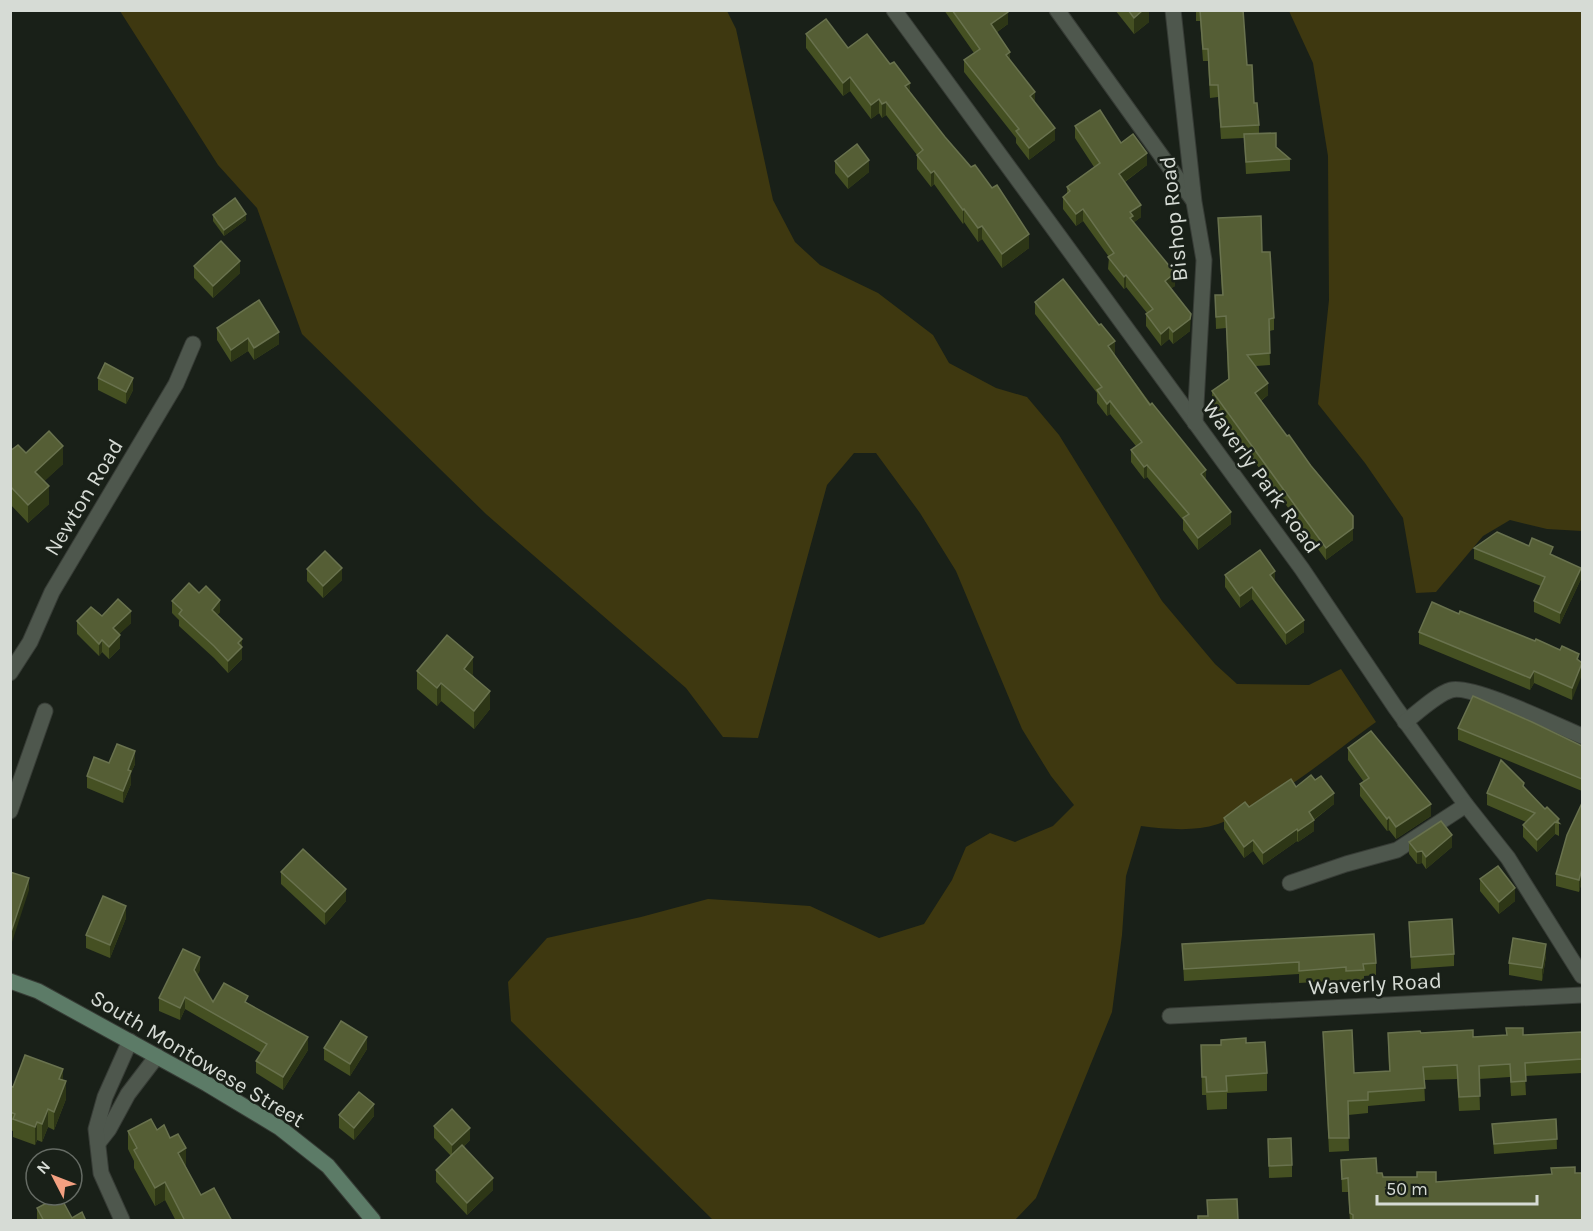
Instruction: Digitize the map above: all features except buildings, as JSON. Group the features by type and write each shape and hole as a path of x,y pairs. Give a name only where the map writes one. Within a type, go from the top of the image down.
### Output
{"main road":[{"name":"South Montowese Street","path":"10,981 38,991 130,1041 280,1128 328,1166 373,1221"}],"street":[{"name":"Waverly Park Road","path":"894,10 1302,569 1405,722 1508,858 1582,976"},
{"path":"1057,10 1194,202"},
{"name":"Bishop Road","path":"1173,10 1194,202 1204,260 1195,423"},
{"name":"Newton Road","path":"10,673 30,642 52,592 176,384 193,344"},
{"path":"1405,722 1452,689 1474,691 1582,736"},
{"path":"10,811 45,711"},
{"path":"1290,883 1397,850 1466,805"},
{"name":"Waverly Road","path":"1170,1016 1582,995"},
{"path":"122,1221 101,1173 96,1129 105,1096 130,1041"},
{"path":"98,1143 109,1129 128,1094 157,1056"}],"shaded area":[{"path":"120,11 727,11 736,29 773,200 795,242 820,265 878,293 933,335 949,363 996,388 1027,397 1059,435 1162,601 1215,664 1237,684 1309,685 1341,669 1376,722 1300,779 1238,816 1209,827 1190,829 1141,826 1126,876 1122,935 1112,1012 1036,1198 1015,1220 713,1220 511,1021 508,982 547,938 708,899 810,906 879,938 924,924 952,880 966,847 990,833 1015,842 1053,826 1074,805 1051,776 1022,729 956,571 920,513 876,453 854,453 827,485 758,738 723,737 686,688 486,514 302,334 257,208 218,165"},
{"path":"1289,11 1582,11 1582,531 1547,529 1510,520 1483,536 1436,592 1416,593 1403,518 1365,463 1318,404 1329,300 1328,156 1313,63"}]}
